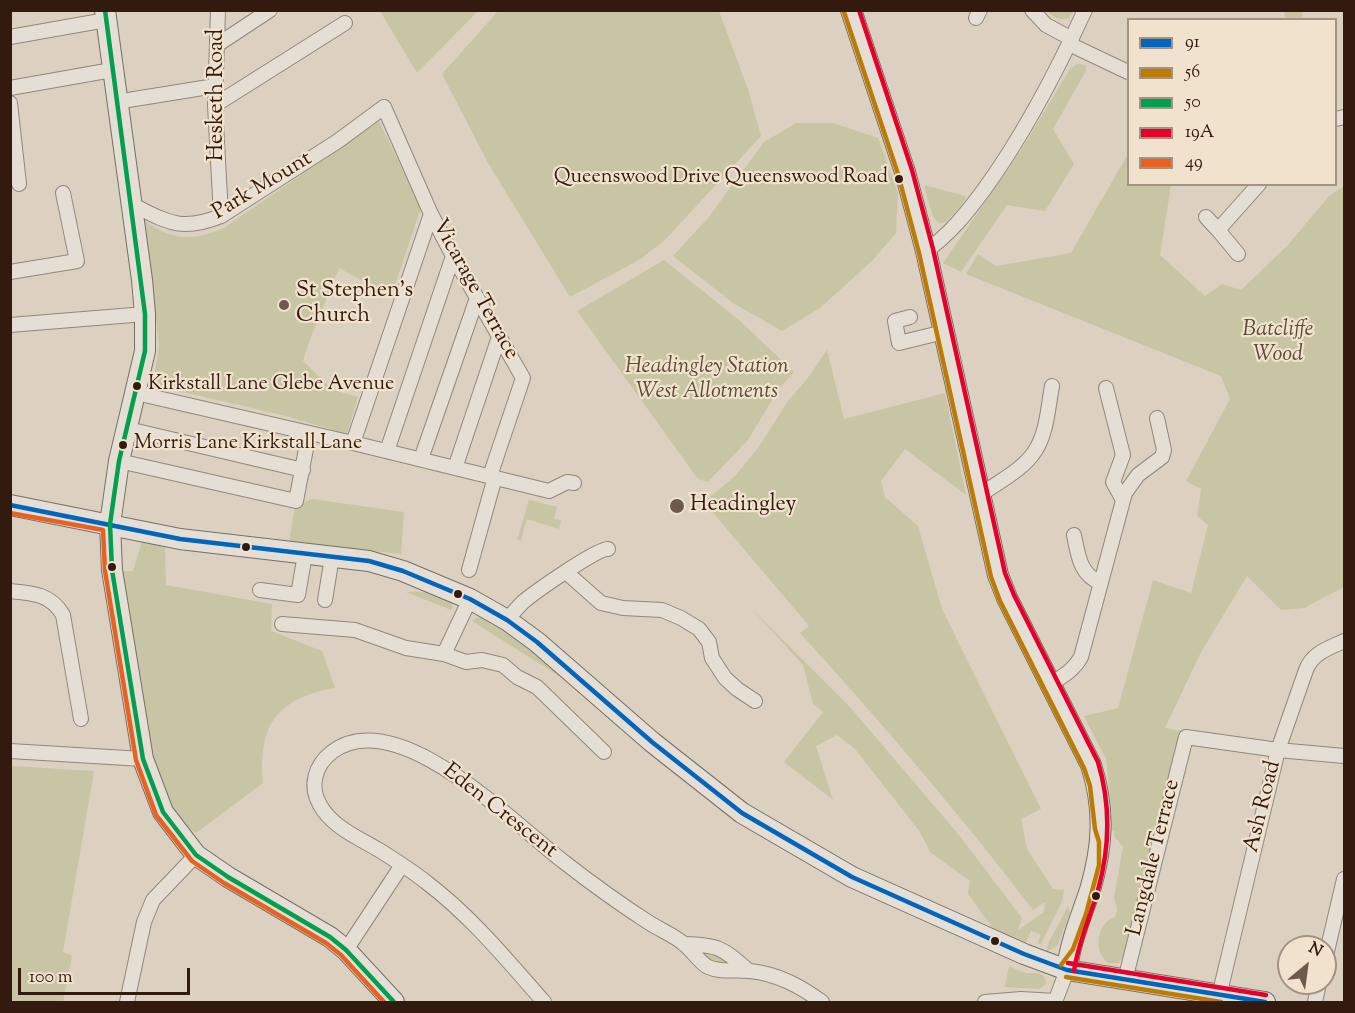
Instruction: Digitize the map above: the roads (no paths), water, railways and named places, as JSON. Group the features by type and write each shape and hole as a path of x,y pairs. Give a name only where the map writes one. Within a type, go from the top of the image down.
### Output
{"street":[{"name":"Hesketh Road","path":"218,10 214,86 221,216"},
{"path":"217,45 270,10"},
{"path":"851,10 905,172 926,251 998,575 1007,598 1091,765 1100,800 1102,826 1095,868 1056,1002 1020,999 985,1002"},
{"path":"1032,10 1046,25 1070,42 1127,71"},
{"path":"926,251 944,239 967,213 1001,167 1046,90 1085,10"},
{"path":"10,37 105,15 131,204 137,315 145,351 120,461 110,524 111,570 143,759 163,812 196,855 228,877 320,931 346,950 394,1002"},
{"path":"215,105 345,23"},
{"path":"10,88 112,70"},
{"path":"116,102 214,86"},
{"path":"10,103 19,184"},
{"name":"Park Mount","path":"131,204 165,221 182,225 198,224 221,216 338,141 384,107"},
{"name":"Vicarage Terrace","path":"384,107 431,214 523,378 497,478 469,570"},
{"path":"1218,230 1257,186"},
{"path":"10,272 77,261 63,193"},
{"path":"353,443 431,214"},
{"path":"1206,217 1238,254"},
{"path":"387,451 453,256"},
{"path":"421,459 477,298"},
{"path":"10,325 137,315"},
{"path":"902,357 895,321 910,316"},
{"path":"899,343 944,332"},
{"path":"455,468 499,337"},
{"path":"980,495 1017,470 1036,450 1041,438 1052,386"},
{"path":"1106,388 1123,455 1113,482 1123,500"},
{"path":"136,393 549,491 567,482 574,483"},
{"path":"1051,684 1077,665 1081,657 1125,493 1138,475 1162,457 1164,450 1157,418"},
{"path":"128,429 303,470"},
{"path":"120,461 296,501 309,433"},
{"path":"10,505 180,539 369,561 403,571 470,599 507,620 537,642 652,742 742,813 852,877 1024,954 1067,970 1265,1002"},
{"path":"1074,535 1080,565 1091,579 1101,583"},
{"path":"507,620 524,602 590,555 602,549 608,549"},
{"path":"260,590 298,595 304,554"},
{"path":"325,600 332,557"},
{"path":"567,573 602,603 623,608 662,610 699,629 709,642 712,658 725,678 737,689 752,692"},
{"path":"10,591 44,596 59,608 63,615 81,719"},
{"path":"444,654 470,599"},
{"path":"282,624 355,630 406,648 444,654 466,662 482,660 503,665 517,677 537,687 604,752"},
{"name":"Ash Road","path":"1218,996 1278,750 1309,661 1315,655 1344,641"},
{"name":"Langdale Terrace","path":"1125,980 1186,737 1278,750"},
{"name":"Eden Crescent","path":"544,1002 471,920 427,882 327,815 319,805 314,785 315,774 328,755 343,745 365,740 391,744 441,765 492,801 564,863 648,922 684,944 709,967 724,971 749,971 799,986 822,1002"},
{"path":"1278,750 1344,756"},
{"path":"10,751 143,759"},
{"path":"128,1002 144,922 153,900 196,855"},
{"path":"346,950 402,865"},
{"path":"1337,938 1344,879"},
{"name":"Eden Crescent","path":"684,944 715,946 749,971"}],"place":[{"name":"Queenswood Drive Queenswood Road","path":"899,179"},
{"name":"St Stephen's Church","path":"284,305"},
{"name":"Kirkstall Lane Glebe Avenue","path":"137,386"},
{"name":"Morris Lane Kirkstall Lane","path":"123,445"},
{"name":"Headingley","path":"677,506"}],"park label":[{"name":"Batcliffe Wood","path":"1278,344"},
{"name":"Headingley Station West Allotments","path":"707,380"}]}
